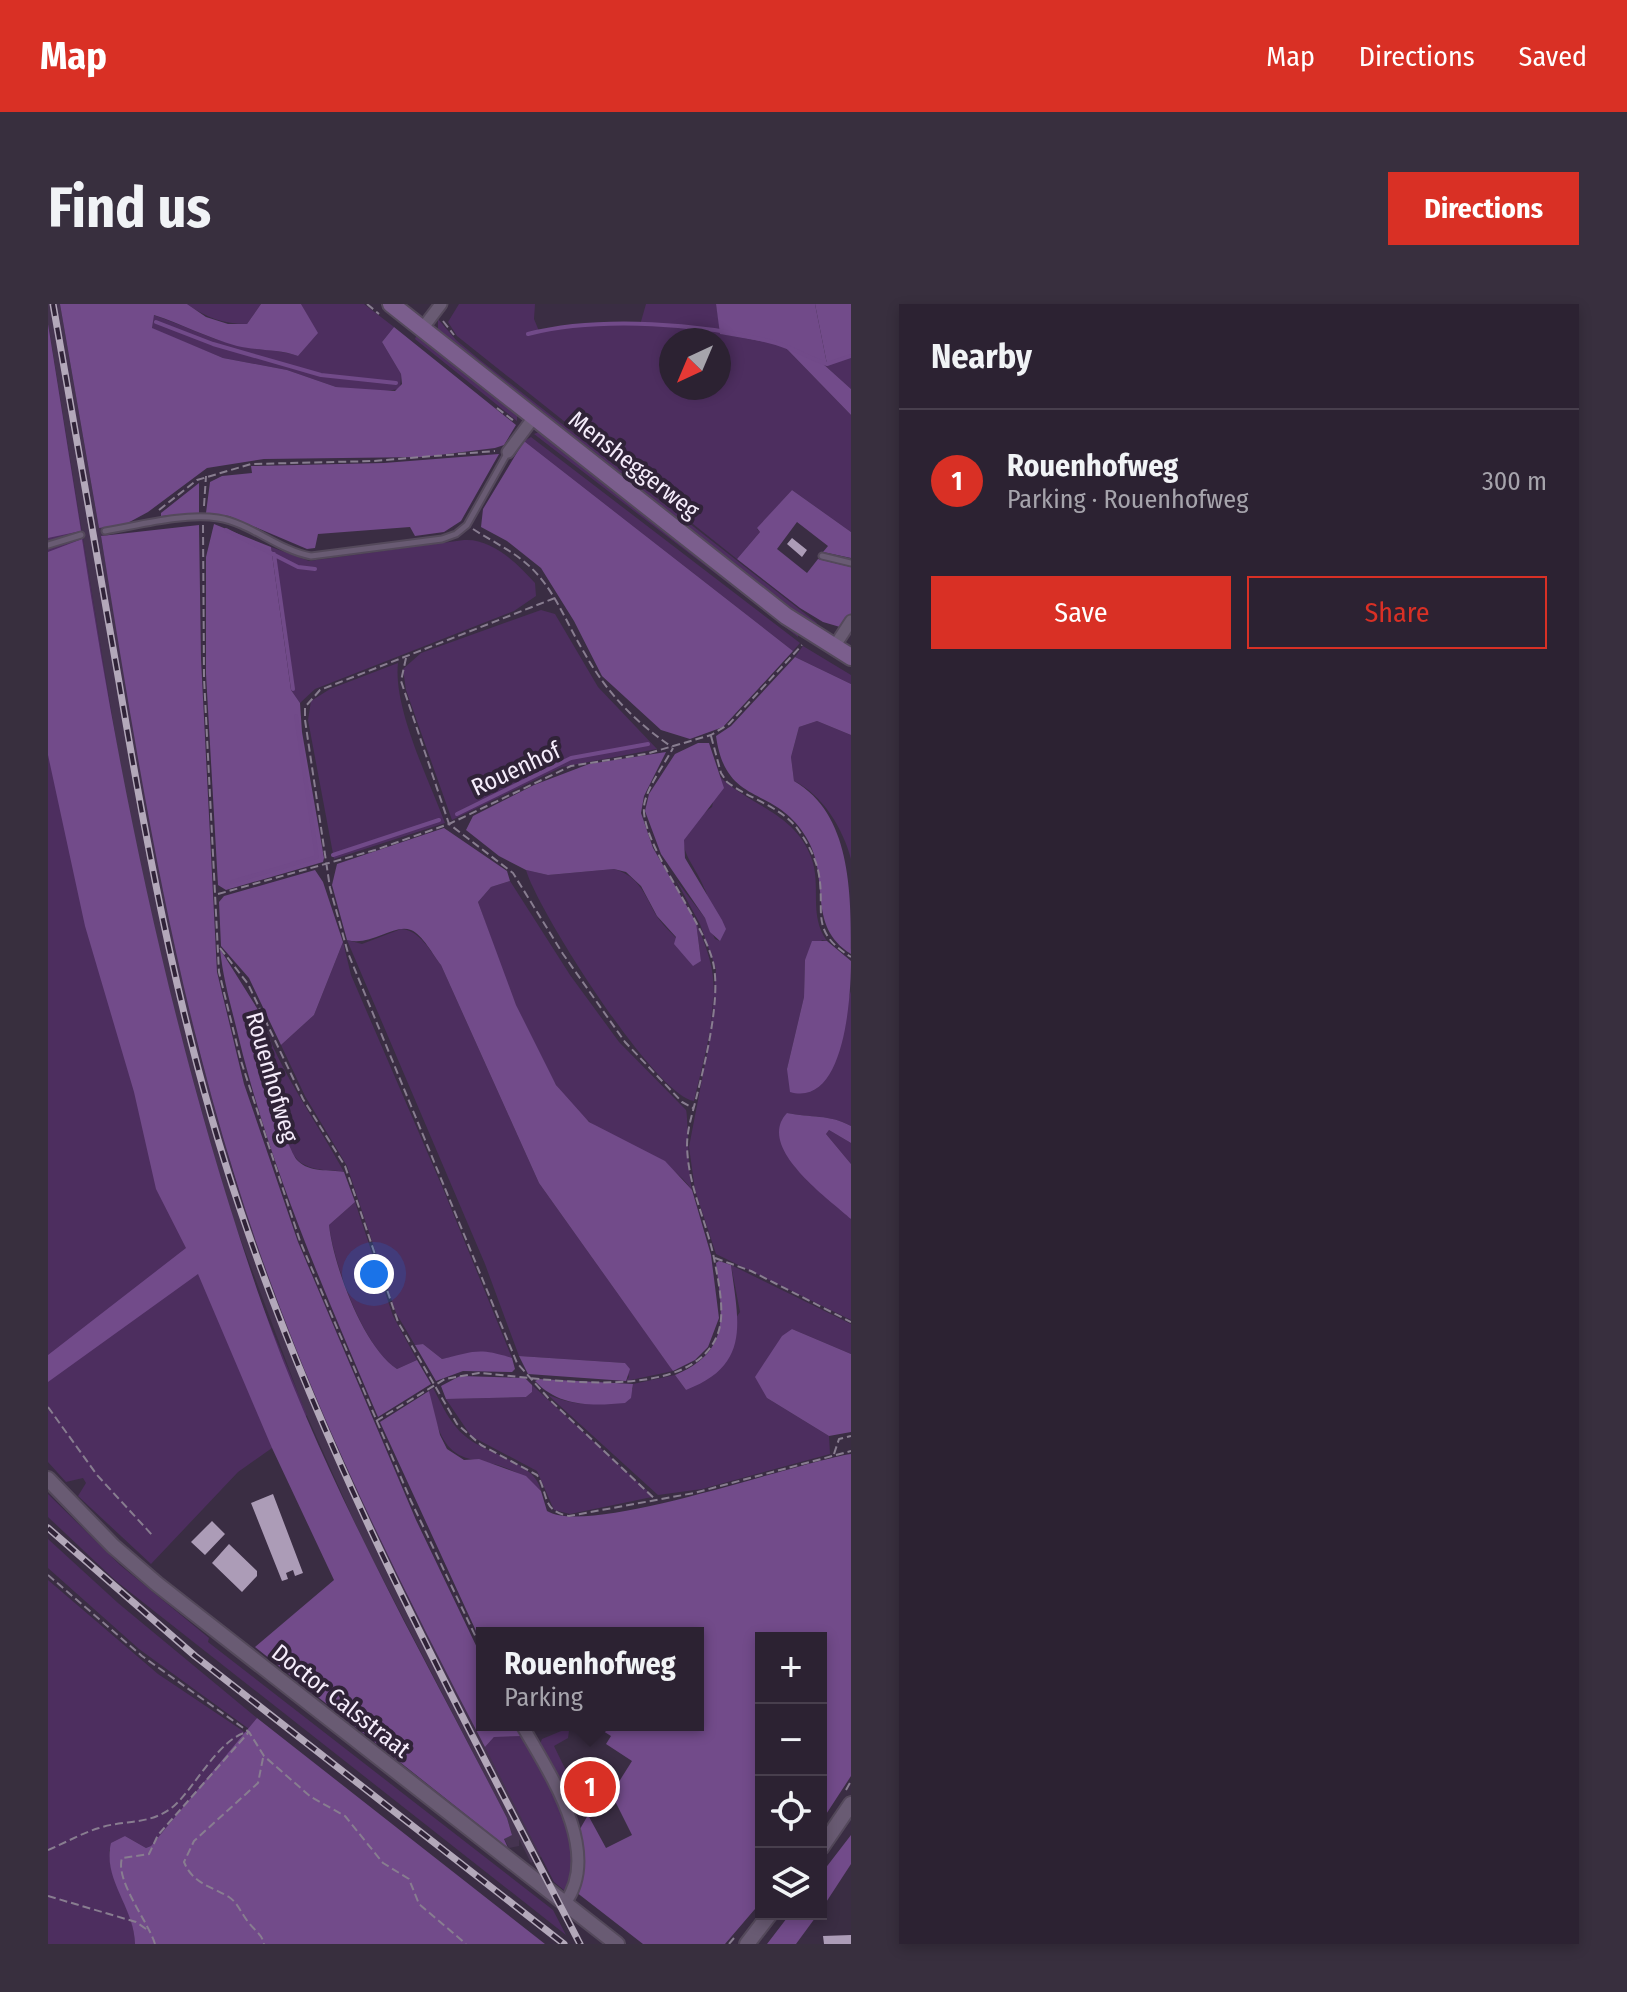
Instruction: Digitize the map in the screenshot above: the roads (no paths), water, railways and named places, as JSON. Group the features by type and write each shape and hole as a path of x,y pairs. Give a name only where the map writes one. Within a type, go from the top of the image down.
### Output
{"main road":[{"name":"Mensheggerweg","path":"391,304 786,616 851,657"}],"street":[{"path":"422,329 441,304"},
{"path":"508,452 534,417"},
{"path":"834,647 851,621"},
{"name":"Doctor Calsstraat","path":"48,1479 102,1535 157,1584 617,1944"},
{"path":"525,1731 575,1826 576,1874 565,1903"},
{"path":"827,1839 851,1804"},
{"path":"747,1944 765,1920"}],"lane":[{"path":"105,531 144,524 219,518 297,553 311,556 442,539 467,525 508,452"},
{"path":"48,545 81,535"},
{"path":"822,556 851,563"}],"waterway":[{"path":"156,322 213,344 321,375 396,383"},
{"path":"528,334 587,325 652,324 748,336 783,345 827,364 851,356"},
{"path":"226,530 298,567 315,569"},
{"path":"274,554 293,689"},
{"path":"232,882 317,857 296,716"},
{"path":"457,814 571,758 648,744"},
{"path":"333,855 439,820"}],"railway":[{"path":"53,304 155,882 184,1014 219,1144 274,1304 353,1491 441,1673 580,1944"},
{"path":"48,1528 195,1656 564,1944"}],"place":[{"name":"Rouenhofweg","path":"590,1787"}]}
